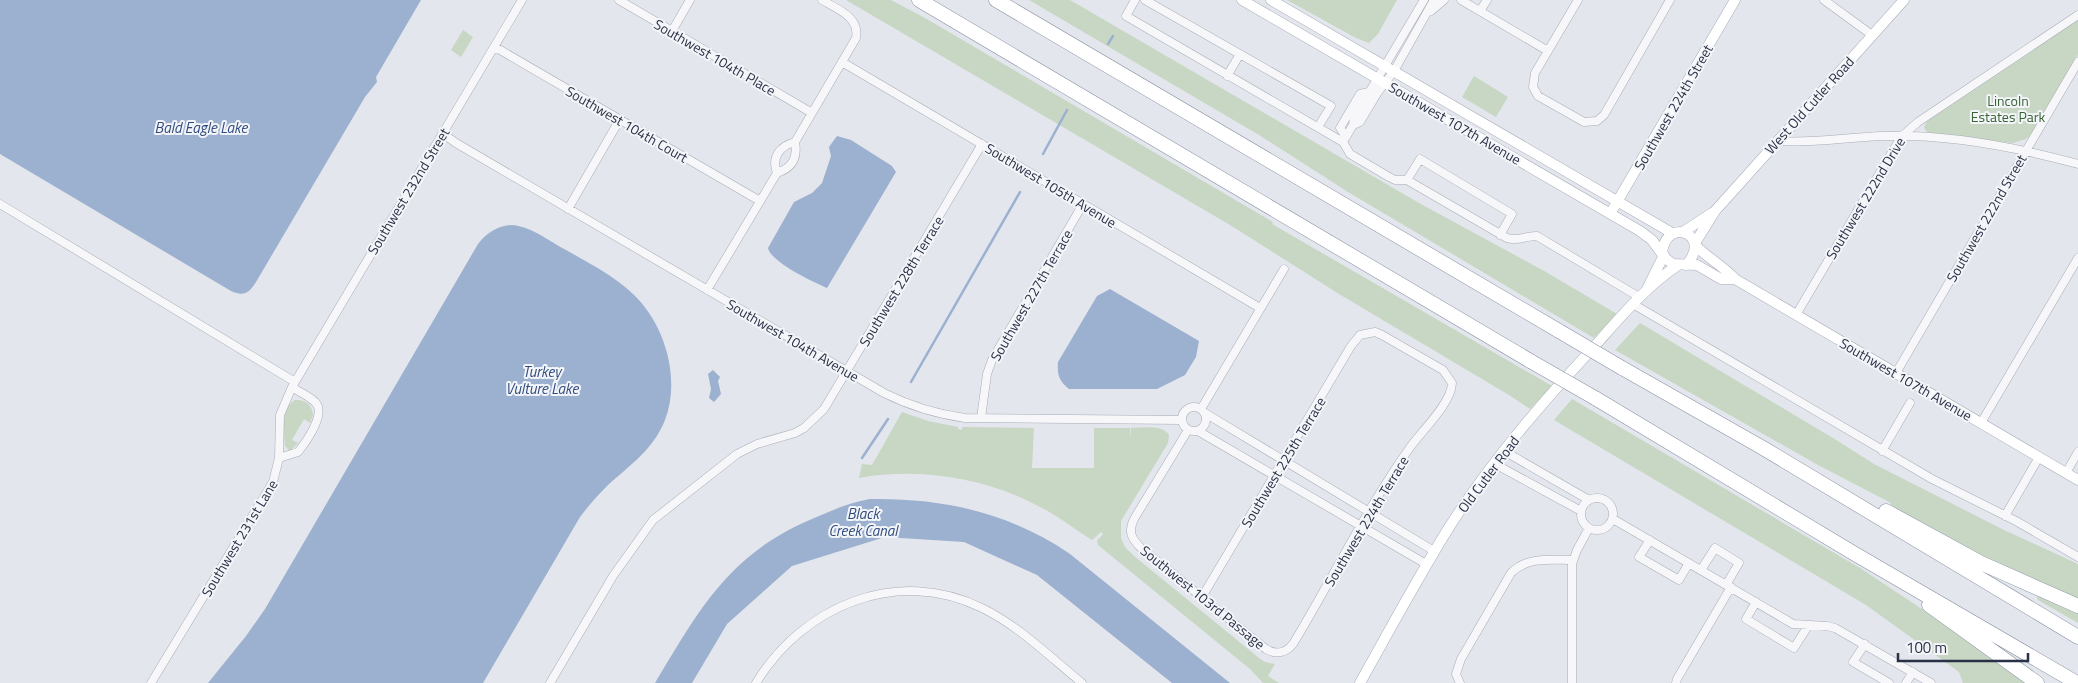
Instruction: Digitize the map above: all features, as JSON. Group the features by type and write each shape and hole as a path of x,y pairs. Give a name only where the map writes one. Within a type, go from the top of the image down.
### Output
{"highway":[{"path":"919,0 2077,683"},
{"path":"996,0 1622,368 1763,448 2078,637"},
{"path":"1763,448 1981,563 2078,606"},
{"path":"1916,589 1932,608 2038,683"}],"street":[{"name":"Southwest 232nd Street","path":"293,385 522,0"},
{"name":"Southwest 104th Place","path":"619,0 812,113"},
{"path":"672,31 690,0"},
{"path":"707,290 777,173 787,169 793,162 796,152 795,142 856,38 856,25 848,16 822,0"},
{"path":"1135,0 1126,16 1227,76 1345,140"},
{"path":"1145,0 1331,106 1318,127"},
{"name":"Southwest 107th Avenue","path":"1242,0 1386,75 1678,233"},
{"name":"Southwest 107th Avenue","path":"1271,0 1386,75 1649,238 1663,254"},
{"path":"1345,140 1354,126 1360,122 1424,0"},
{"path":"1354,126 1354,118 1369,92 1386,75 1434,0"},
{"path":"1424,18 1444,0"},
{"path":"1461,0 1548,51"},
{"path":"1480,11 1487,0"},
{"path":"1578,0 1535,73 1533,87 1538,96 1584,122 1592,123 1604,115 1670,0"},
{"name":"Southwest 224th Street","path":"1610,214 1735,0"},
{"path":"1824,0 1872,35"},
{"name":"West Old Cutler Road","path":"1696,245 1715,211 1904,0"},
{"name":"Southwest 222nd Drive","path":"1796,316 1901,137 1918,122 2078,15"},
{"name":"Southwest 104th Court","path":"495,47 760,202"},
{"path":"1227,76 1240,54"},
{"name":"Southwest 105th Avenue","path":"842,62 1260,308"},
{"name":"Southwest 222nd Street","path":"1896,374 2078,62"},
{"path":"1369,92 1360,94 1340,128 1350,154 1395,180 1407,180 1500,235 1512,240 1531,235 1537,236 1636,300 1882,451 1932,480 2005,516 2078,558"},
{"path":"568,209 620,119"},
{"name":"Southwest 104th Avenue","path":"442,133 884,394 906,403 945,415 981,418 1182,420"},
{"path":"1777,141 1801,143 1883,136 1934,138 2026,150 2078,164"},
{"path":"777,173 775,162 779,151 784,146 795,142"},
{"name":"Southwest 228th Terrace","path":"550,683 613,576 653,520 737,454 757,444 795,433 804,428 824,409 982,144"},
{"path":"1407,180 1420,159 1464,185 1512,214 1500,235"},
{"path":"0,204 293,385 315,401 318,405 319,416 298,452 279,458"},
{"name":"Southwest 227th Terrace","path":"981,418 986,382 992,360 1083,204"},
{"name":"West Old Cutler Road","path":"1678,233 1715,211"},
{"path":"1678,233 1690,236 1706,256 1727,270 1735,279 1721,279 1700,267 1670,262 1663,254 1665,240 1678,233"},
{"path":"1682,265 1692,257 1696,245"},
{"name":"Old Cutler Road","path":"1647,288 1663,254"},
{"path":"1981,423 2078,258"},
{"name":"Old Cutler Road","path":"1360,683 1434,551 1504,451 1575,367 1647,288 1682,265"},
{"path":"1198,431 1206,423 1203,411 1260,308 1284,269"},
{"name":"Southwest 107th Avenue","path":"1735,279 2078,480"},
{"name":"Southwest 225th Terrace","path":"1202,597 1351,346 1360,335 1367,332 1375,332 1382,335 1443,370 1450,379 1452,387"},
{"name":"Southwest 231st Lane","path":"151,683 267,494 276,476 279,458 280,416 293,385"},
{"name":"Southwest 224th Terrace","path":"1279,652 1287,650 1293,644 1369,512 1410,447 1448,399 1452,387"},
{"path":"1882,451 1910,403"},
{"path":"1426,564 1198,431 1188,430 1182,420 1183,415 1188,409 1196,407 1434,551"},
{"name":"Southwest 103rd Passage","path":"1188,430 1134,519 1130,529 1131,536 1141,548 1266,649 1279,652"},
{"path":"1504,451 1589,500"},
{"path":"2066,473 2078,452"},
{"path":"2005,516 2039,457"},
{"path":"1494,464 1581,511"},
{"path":"1535,487 1543,474"},
{"path":"1594,498 1605,499 1612,508 1613,519 1608,527 1603,529 1589,528 1582,521 1581,511 1589,500 1594,498"},
{"path":"1613,519 1793,624 1835,628 1931,683"},
{"path":"1572,683 1573,560 1589,528"},
{"path":"1650,540 1639,557 1678,580 1689,563"},
{"path":"1676,683 1739,563 1715,548 1701,570"},
{"path":"1460,683 1456,674 1461,659 1511,573 1523,563 1531,561 1573,560"},
{"path":"756,683 780,649 811,622 850,602 892,593 926,593 965,601 996,616 1012,627 1082,683"},
{"path":"1756,602 1746,619 1794,648 1808,626"},
{"path":"1864,644 1853,662 1890,683"},
{"path":"1906,683 1913,672"}],"green space":[{"path":"846,0 891,0 925,18 1273,222 1272,224 1552,386 1530,409 1339,294 1230,225"},
{"path":"1029,0 1070,0 1419,203 1546,272 1617,314 1594,338 1348,192 1259,135"},
{"path":"1287,0 1397,0 1378,34 1369,43 1356,38"},
{"name":"Lincoln Estates Park","path":"2078,20 2078,55 2031,134 2026,139 2013,143 1929,133 1926,131 1924,127 1927,121"},
{"path":"463,30 473,37 461,57 451,50"},
{"path":"1474,76 1508,97 1496,117 1462,97"},
{"path":"1640,323 1874,464 2004,530 2078,564 2078,601 2010,572 1890,507 1891,503 1818,465 1615,350"},
{"path":"1572,399 1860,568 1928,613 2026,683 1963,683 1959,672 1866,605 1554,420"},
{"path":"295,400 302,400 307,403 313,415 310,423 304,419 292,440 298,443 290,451 285,446 284,421 287,409"},
{"path":"902,412 928,421 958,427 961,430 963,427 1034,428 1032,468 1094,468 1094,428 1130,428 1130,439 1131,428 1152,427 1162,429 1169,435 1168,443 1121,521 1121,538 1125,547 1259,658 1265,662 1275,664 1268,676 1279,683 1263,683 1250,669 1098,545 1097,541 1103,534 1101,532 1092,540 1023,498 977,483 930,475 882,475 859,478 862,464 872,465"},
{"path":"2038,595 2078,609 2078,623 2038,600"}],"water":[{"name":"Bald Eagle Lake","path":"0,0 421,0 376,77 377,82 365,97 256,282 246,293 239,294 0,154"},
{"path":"837,136 851,140 892,166 896,172 827,288 784,265 768,248 794,202 812,193 822,183 831,156 829,147"},
{"name":"Turkey Vulture Lake","path":"511,225 526,228 592,265 626,287 644,306 661,336 670,370 670,404 660,431 640,456 604,489 580,517 483,683 208,683 265,609 478,244 493,231"},
{"path":"1110,289 1199,341 1196,357 1185,375 1157,389 1069,389 1063,383 1058,374 1058,362 1097,296"},
{"path":"713,370 720,377 718,381 721,394 714,402 709,398 711,389 708,374"},
{"name":"Black Creek Canal","path":"870,499 923,501 974,510 999,518 1047,540 1070,554 1230,683 1172,683 1037,575 964,542 885,537 792,566 727,624 692,683 655,683 704,606 721,584 741,564 763,546 789,530 837,508"}],"waterway":[{"path":"1108,44 1113,36"},
{"path":"1043,154 1067,110"},
{"path":"911,382 1020,192"},
{"path":"862,458 888,419"}]}
